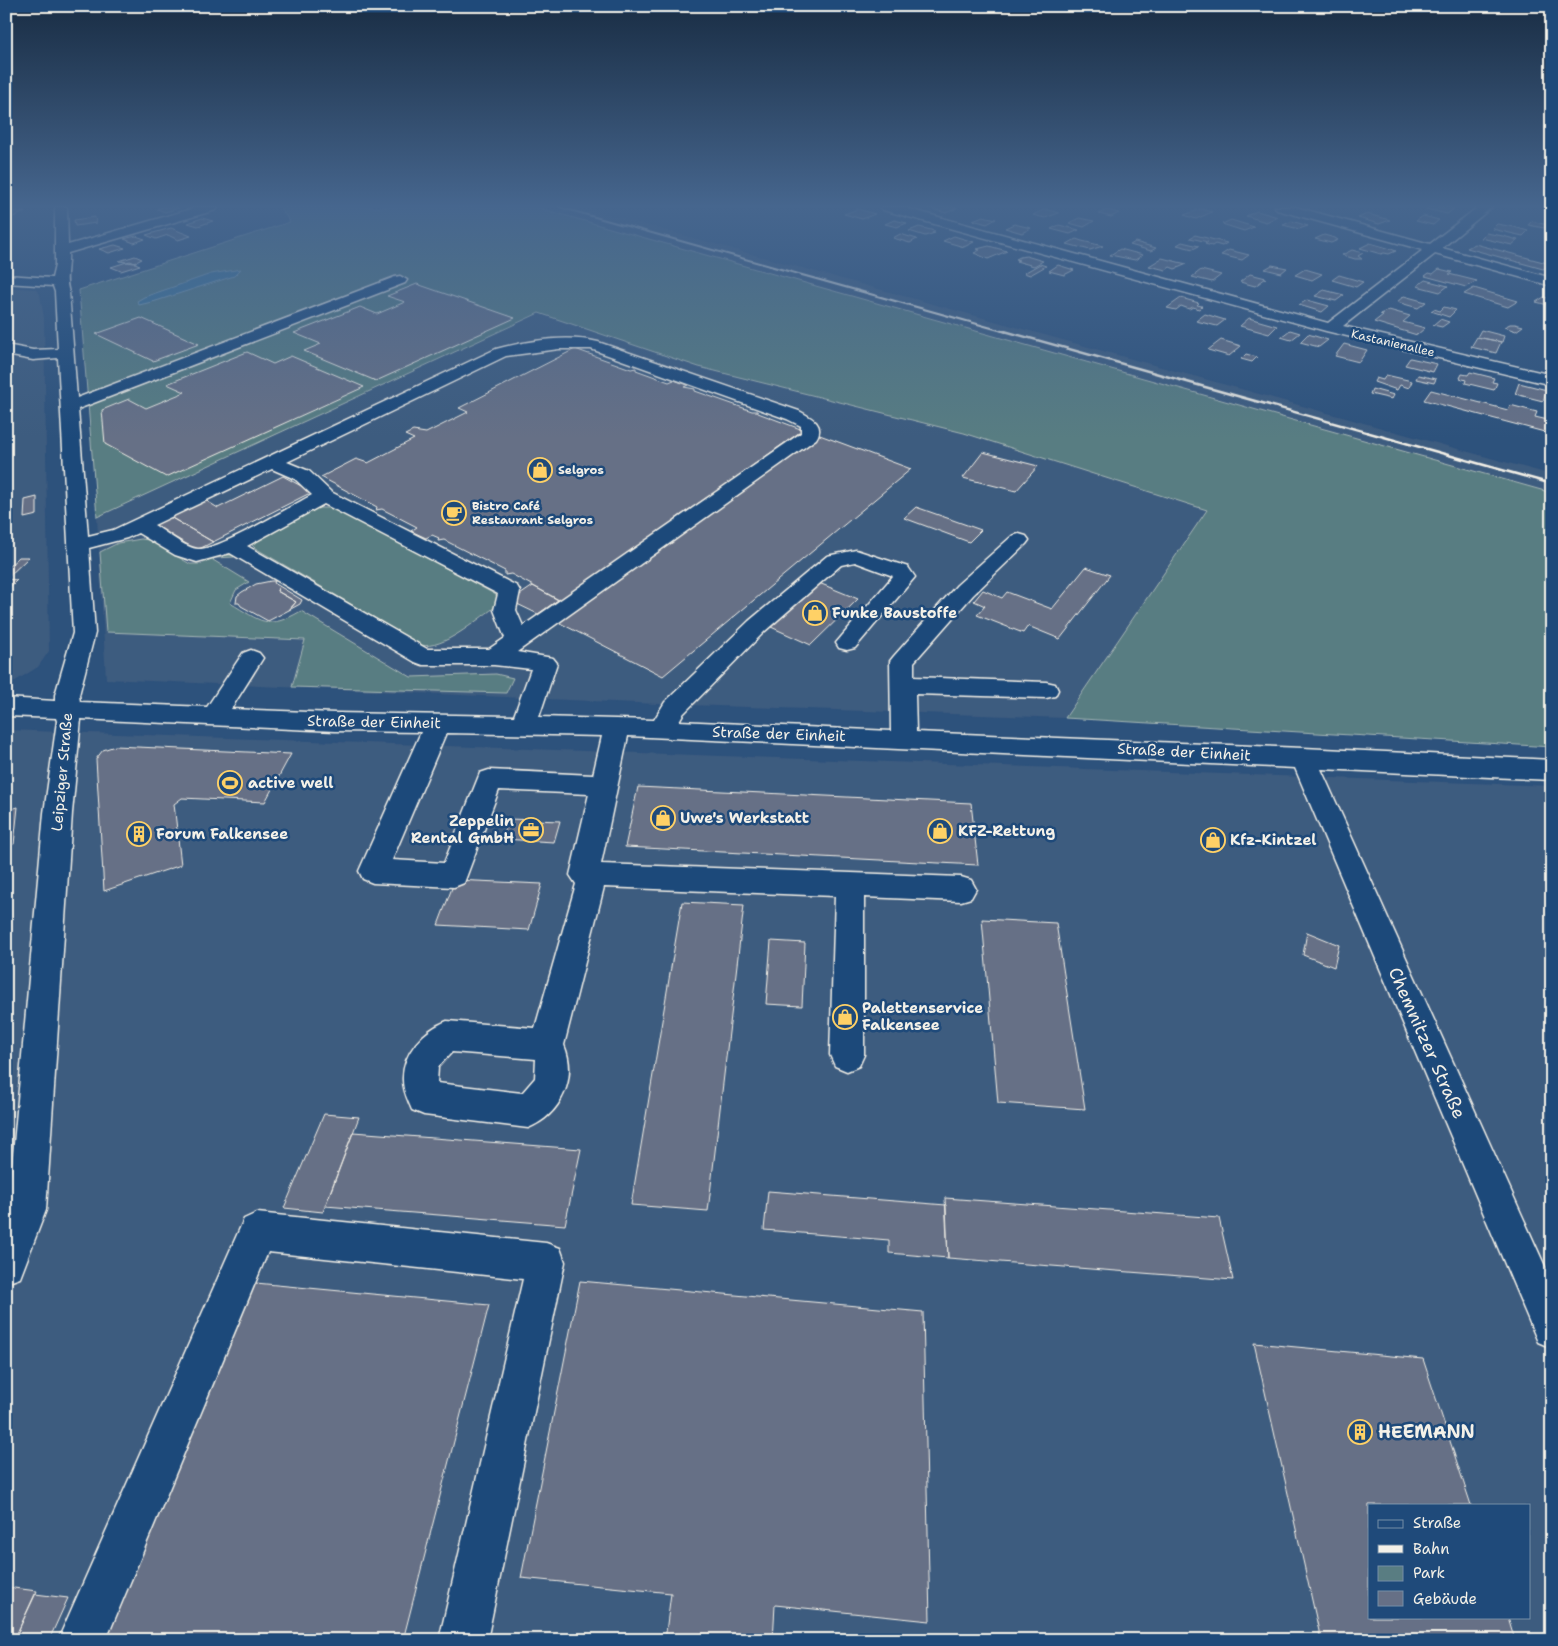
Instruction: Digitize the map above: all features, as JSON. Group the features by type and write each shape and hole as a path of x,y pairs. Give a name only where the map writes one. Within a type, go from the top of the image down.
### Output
{"street":[{"name":"Leipziger Straße","path":"6,1264 27,1210 58,823 69,721 67,695 84,633 62,292 59,284"},
{"path":"70,407 390,284"},
{"name":"Kastanienallee","path":"1169,284 1331,328 1552,380"},
{"path":"1331,328 1387,284"},
{"path":"78,545 120,534 502,352 570,343 593,345 793,415 810,424 810,435 494,657"},
{"path":"6,350 33,355 66,353"},
{"path":"272,462 302,475 324,496 509,591 505,610 517,640"},
{"path":"139,525 182,551 197,556 232,546 324,496"},
{"path":"904,739 902,661 965,590 1019,540"},
{"path":"232,546 423,657 494,657 545,663 524,724"},
{"path":"661,729 674,708 750,633 834,560 856,556 901,571 904,577 847,644"},
{"path":"214,716 251,658"},
{"path":"904,685 1046,690"},
{"name":"Straße der Einheit","path":"6,707 335,722 617,726 1552,770"},
{"path":"438,722 373,870 454,875 488,780 604,785"},
{"path":"617,726 584,875 962,889"},
{"name":"Chemnitzer Straße","path":"1303,757 1552,1328"},
{"path":"547,1046 593,875"},
{"path":"847,1055 850,885"},
{"path":"82,1640 257,1232 546,1262 463,1640"}],"shaded area":[{"path":"182,284 210,284 139,305 137,301"},
{"path":"807,284 859,284 1552,475 1552,494"},
{"path":"6,287 35,289 40,294 44,318 49,651 38,667 12,683 6,684"},
{"path":"539,313 699,367 964,433 1208,510 1065,718 659,704 106,679 97,517"},
{"path":"6,730 1552,786 1552,1640 6,1640"}],"green space":[{"path":"98,284 808,284 1552,493 1552,747 1065,718 1207,510 964,433 699,367 539,313 97,517 79,290"},
{"path":"316,508 333,508 496,595 499,601 494,608 449,639 430,645 421,645 251,544"},
{"path":"141,539 149,540 190,564 201,564 219,555 233,555 234,557 215,558 213,560 249,582 236,590 230,603 257,619 272,622 280,621 301,611 411,677 496,674 513,678 506,693 292,687 305,640 106,632 100,552 118,543"}],"building":[{"path":"417,284 515,318 376,381 304,351 321,344 294,333 360,307 377,314 405,302 387,296"},
{"path":"1345,284 1360,284 1356,287"},
{"path":"1420,284 1440,284 1448,286 1440,292 1417,286"},
{"path":"1454,284 1472,284 1466,287"},
{"path":"1474,288 1518,301 1508,307 1464,294"},
{"path":"1324,290 1344,295 1336,301 1315,296"},
{"path":"1404,296 1426,302 1418,308 1397,302"},
{"path":"1544,297 1552,299 1552,306 1536,302"},
{"path":"1181,298 1199,303 1197,305 1202,306 1199,309 1193,307 1189,309 1181,306 1176,310 1167,308"},
{"path":"1307,300 1329,306 1322,312 1299,305"},
{"path":"1444,307 1456,310 1449,317 1431,311 1434,309 1440,311"},
{"path":"1389,310 1410,316 1403,322 1425,328 1417,335 1374,322 1383,315 1380,314"},
{"path":"1205,314 1225,320 1217,326 1196,321"},
{"path":"141,318 199,344 153,361 96,334"},
{"path":"1249,318 1277,326 1269,334 1240,326"},
{"path":"1440,319 1449,322 1442,327 1433,325"},
{"path":"1510,324 1523,326 1516,331 1504,327"},
{"path":"1290,330 1300,333 1291,340 1281,337"},
{"path":"1481,330 1504,336 1502,342 1477,337"},
{"path":"1308,334 1328,340 1319,347 1300,342"},
{"path":"1477,337 1501,342 1496,353 1471,347"},
{"path":"1221,340 1241,346 1229,356 1208,350"},
{"path":"1344,344 1367,350 1359,362 1335,356"},
{"name":"Selgros","path":"575,349 631,369 636,368 636,370 669,382 674,380 688,385 684,387 695,389 695,391 752,411 757,411 803,430 561,601 511,574 505,575 505,571 444,540 438,541 439,538 432,535 426,538 411,531 417,527 382,509 376,510 377,507 321,477 356,459 368,463 414,439 405,435 413,431 426,433 468,412 459,408"},
{"path":"247,352 273,364 291,356 364,387 166,477 105,444 102,410 129,399 146,408 185,392 167,384"},
{"path":"1246,354 1257,357 1252,362 1241,359"},
{"path":"1410,358 1437,364 1433,372 1405,365"},
{"path":"1470,372 1494,378 1492,382 1497,383 1494,390 1465,383 1466,380 1460,378 1462,374 1468,375"},
{"path":"1386,375 1412,381 1409,388 1400,385 1397,390 1374,382 1376,378 1383,380"},
{"path":"1418,375 1436,379 1434,383 1416,379"},
{"path":"1519,383 1547,390 1543,401 1515,394"},
{"path":"1372,389 1394,395 1392,399 1370,394"},
{"path":"1431,390 1508,410 1510,405 1537,412 1535,417 1552,421 1552,434 1424,400"},
{"path":"817,434 911,469 663,676 556,621 688,526 674,520 706,498 720,503"},
{"path":"983,452 1038,466 1016,491 963,478"},
{"path":"283,476 312,492 213,542 170,517 205,500 218,508"},
{"path":"37,497 37,515 24,518 25,500"},
{"path":"916,507 981,530 969,542 904,518"},
{"path":"170,517 213,542 195,551 152,525"},
{"path":"19,557 29,557 6,579 6,569"},
{"path":"1086,567 1110,575 1060,639 1028,626 1023,633 977,615 985,606 974,601 983,590 1002,598 1007,592 1052,609"},
{"path":"6,579 17,580 6,591"},
{"path":"275,581 274,583 279,586 277,591 296,602 289,610 268,621 236,603 237,596 242,592 256,584"},
{"name":"Funke Baustoffe","path":"819,583 858,599 811,645 771,627"},
{"path":"279,586 302,600 300,604 289,610 296,602 277,591"},
{"path":"533,586 558,600 538,614 511,601"},
{"name":"Forum Falkensee","path":"115,746 291,754 265,802 182,798 174,804 181,865 104,891 96,759 103,750"},
{"path":"638,787 971,803 978,865 625,847"},
{"path":"18,807 14,844 6,846 6,810"},
{"name":"Zeppelin Rental GmbH","path":"509,819 560,821 554,842 502,839"},
{"path":"455,880 542,884 529,930 438,925"},
{"path":"682,902 744,905 708,1211 631,1205"},
{"path":"982,919 1056,923 1085,1109 998,1103"},
{"path":"1307,932 1339,945 1334,967 1303,955"},
{"path":"771,941 805,943 802,1006 766,1004"},
{"path":"324,1114 359,1117 323,1212 284,1208"},
{"path":"353,1132 581,1149 565,1225 325,1206"},
{"path":"768,1191 946,1205 948,1258 889,1253 889,1240 764,1230"},
{"path":"945,1198 1219,1218 1233,1280 948,1258"},
{"path":"580,1281 923,1312 930,1621 775,1605 773,1640 665,1640 671,1593 521,1578"},
{"path":"245,1282 489,1305 403,1640 96,1640"},
{"name":"HEEMANN","path":"1254,1343 1423,1359 1471,1504 1368,1504 1368,1618 1508,1618 1515,1640 1321,1640"},
{"path":"6,1587 37,1591 14,1640 6,1640"},
{"path":"35,1594 68,1598 49,1640 14,1640"}],"railway":[{"path":"834,284 1006,332"},
{"path":"1001,330 1552,484"}],"place":[{"name":"Selgros","path":"540,470"},
{"name":"Bistro Café Restaurant Selgros","path":"454,513"},
{"name":"Funke Baustoffe","path":"815,613"},
{"name":"active well","path":"230,783"},
{"name":"Uwe's Werkstatt","path":"663,818"},
{"name":"Zeppelin Rental GmbH","path":"531,830"},
{"name":"KFZ-Rettung","path":"940,831"},
{"name":"Forum Falkensee","path":"139,834"},
{"name":"Kfz-Kintzel","path":"1213,840"},
{"name":"Palettenservice Falkensee","path":"845,1017"},
{"name":"HEEMANN","path":"1360,1432"}]}
